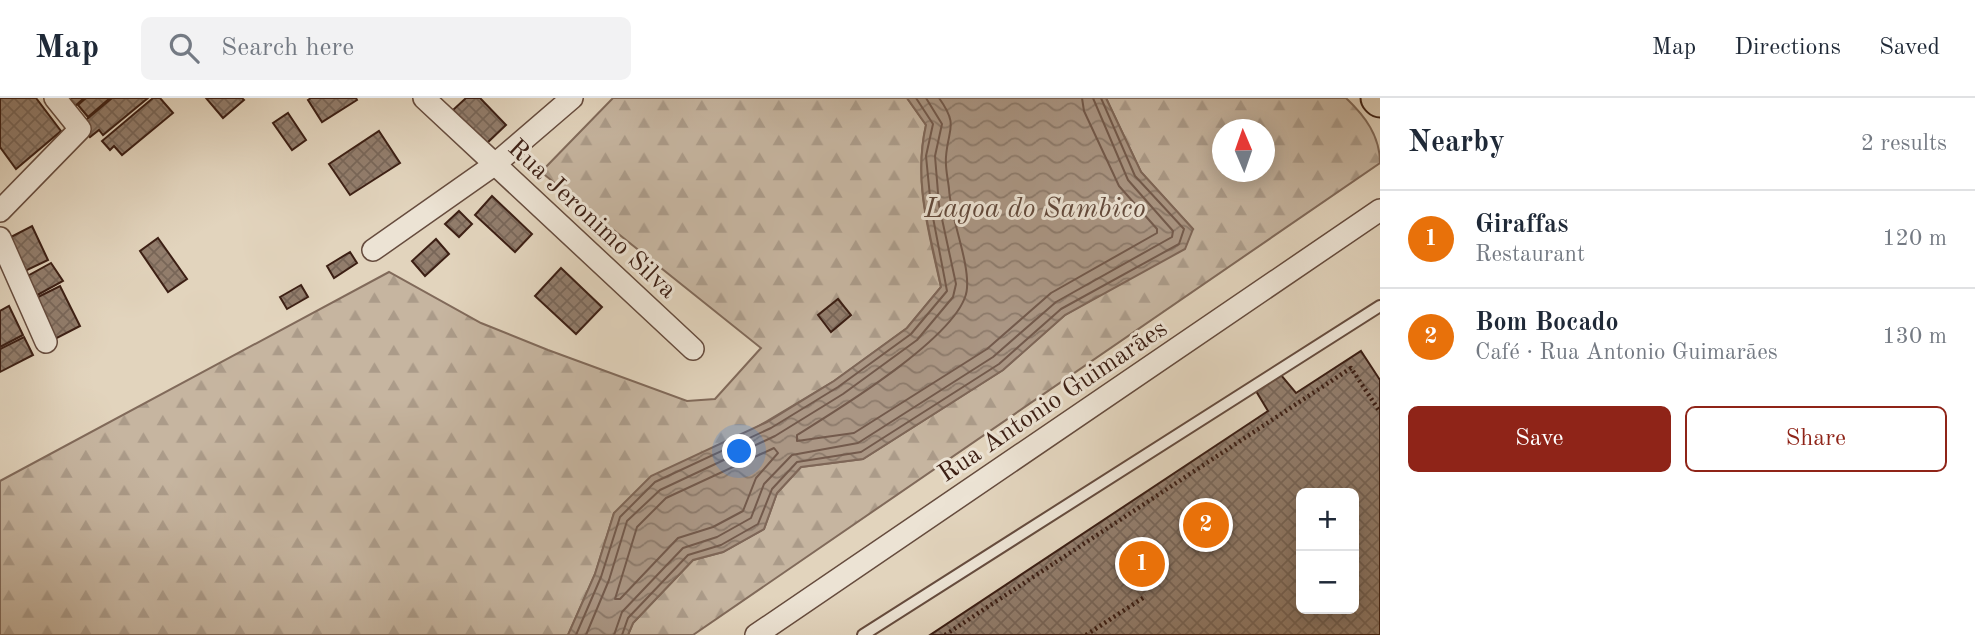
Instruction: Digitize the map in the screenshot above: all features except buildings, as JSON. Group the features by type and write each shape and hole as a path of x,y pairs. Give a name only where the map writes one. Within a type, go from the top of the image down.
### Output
{"street":[{"path":"0,211 80,129 55,98"},
{"name":"Rua Jeronimo Silva","path":"424,98 693,349"},
{"path":"373,250 494,165 572,98"},
{"name":"Rua Antonio Guimarães","path":"756,635 1380,210"},
{"path":"0,237 46,342"}],"lane":[{"path":"863,635 1380,306"}],"path":[{"path":"945,635 1351,368 1380,412"},
{"path":"1086,635 1146,596"}],"green space":[{"path":"613,98 907,98 926,125 922,146 922,186 941,287 907,328 834,381 614,513 595,574 568,635 0,635 0,481 389,272 481,323 548,350 687,401 715,399 761,348 541,172"},
{"path":"1106,98 1346,98 1370,127 1377,144 1380,163 693,635 628,635 633,623 693,560 723,552 764,529 777,493 801,467 863,459 1003,370 1065,315 1116,286 1193,229 1141,172"}],"water":[{"name":"Lagoa do Sambico","path":"907,98 1106,98 1141,172 1193,229 1185,249 1065,315 1003,370 863,459 801,467 777,493 764,529 723,552 693,560 633,623 628,635 568,635 595,574 614,513 651,476 767,422 834,381 907,328 941,287 922,187 922,146 926,125"}],"place":[{"name":"Bom Bocado","path":"1206,525"},
{"name":"Giraffas","path":"1142,564"}]}
